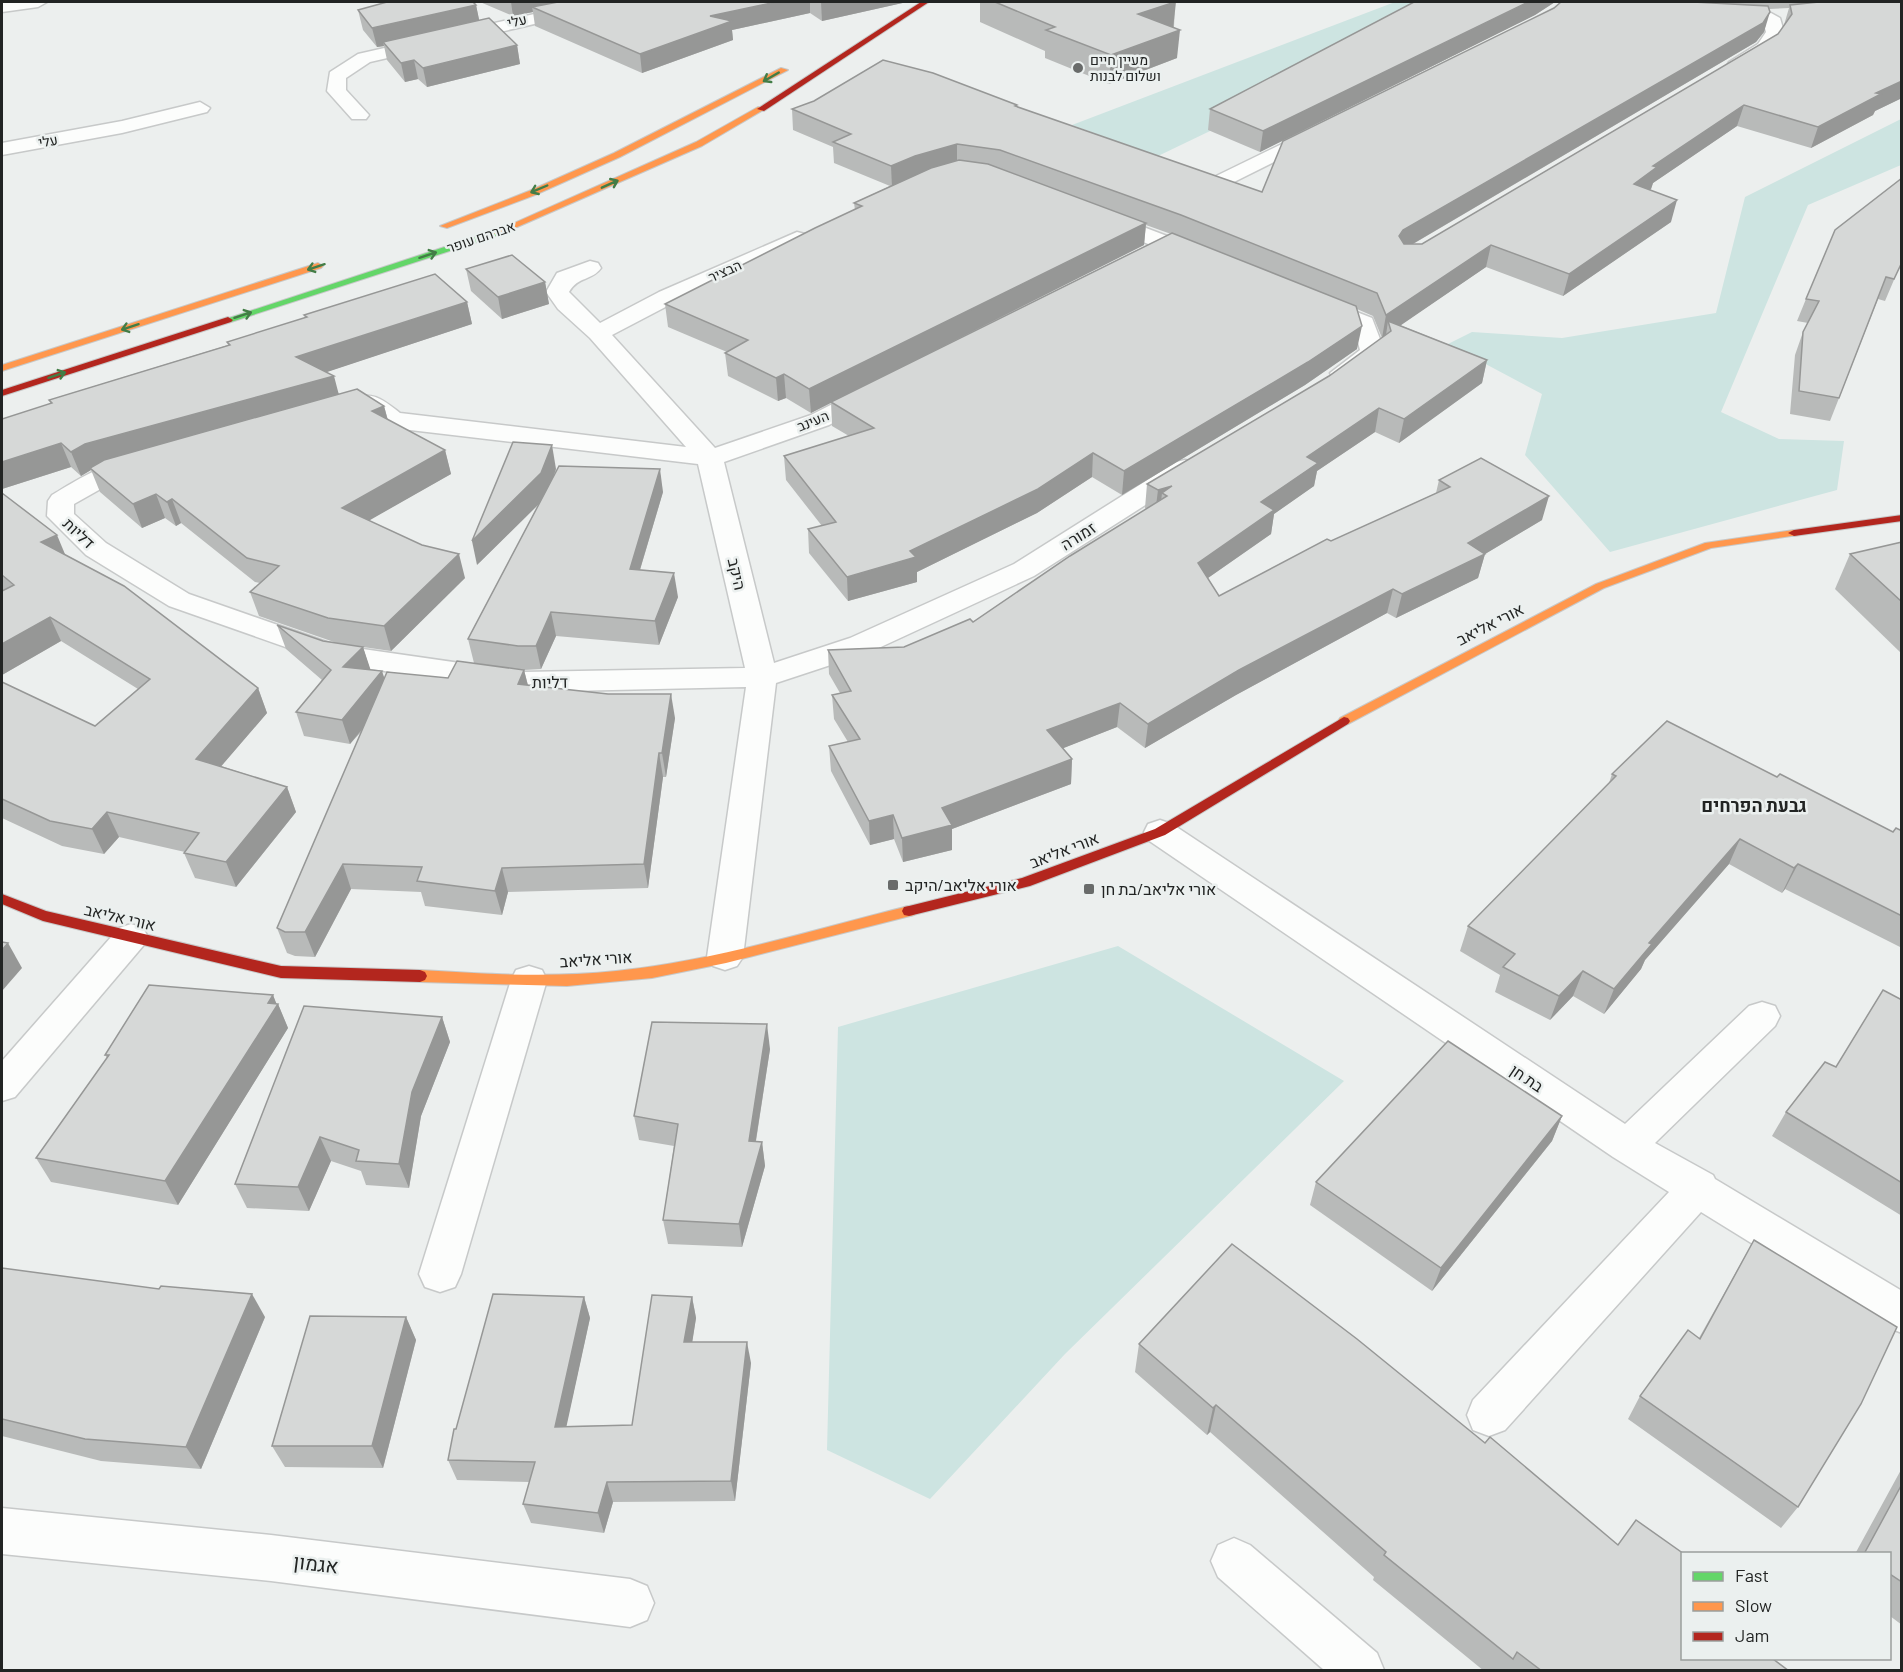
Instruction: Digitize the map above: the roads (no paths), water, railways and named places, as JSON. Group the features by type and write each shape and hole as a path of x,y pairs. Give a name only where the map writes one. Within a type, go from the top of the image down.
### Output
{"street":[{"path":"2,7 38,2"},
{"name":"עלי","path":"359,115 336,91 337,76 364,58 608,2"},
{"name":"אברהם עופר","path":"2,393 511,228 699,144 783,97 925,2"},
{"path":"1723,74 1764,48 1781,18 1748,17"},
{"name":"אברהם עופר","path":"434,229 480,214 649,142 794,64"},
{"name":"עלי","path":"2,149 122,127 200,108"},
{"path":"1219,182 1333,125"},
{"path":"1083,210 1222,265"},
{"name":"הבציר","path":"598,333 667,297 817,231"},
{"path":"1138,260 1170,244"},
{"path":"2,368 332,262"},
{"name":"היקב","path":"590,268 565,278 557,292 566,304 598,333 710,458 762,677 725,957"},
{"path":"1303,298 1364,323 1373,352 1324,385"},
{"name":"העינב","path":"710,458 820,420 893,382"},
{"path":"322,414 368,401 393,420 627,446 710,458"},
{"name":"זמורה","path":"762,677 860,645 1024,570 1206,456"},
{"name":"דליות","path":"161,460 104,476 61,501 60,516 96,549 179,600 331,654 523,682 762,677"},
{"name":"אורי אליאב","path":"2,899 43,916 281,972 529,980 616,977 725,957 1025,882 1160,832 1349,718 1600,586 1708,545 1902,518"},
{"name":"בת חן","path":"1160,832 1628,1146 1699,1187 1902,1314"},
{"path":"2,1086 131,937"},
{"path":"440,1274 529,980"},
{"path":"1628,1146 1762,1017"},
{"path":"1489,1415 1699,1187"},
{"name":"אגמון","path":"2,1531 271,1558 630,1603"},
{"path":"1234,1561 1360,1671"}],"place":[{"name":"מעיין חיים ושלום לבנות","path":"1078,68"},
{"name":"אורי אליאב/היקב","path":"893,885"},
{"name":"אורי אליאב/בת חן","path":"1089,889"}],"district":[{"name":"גבעת הפרחים","path":"1754,806"}]}
